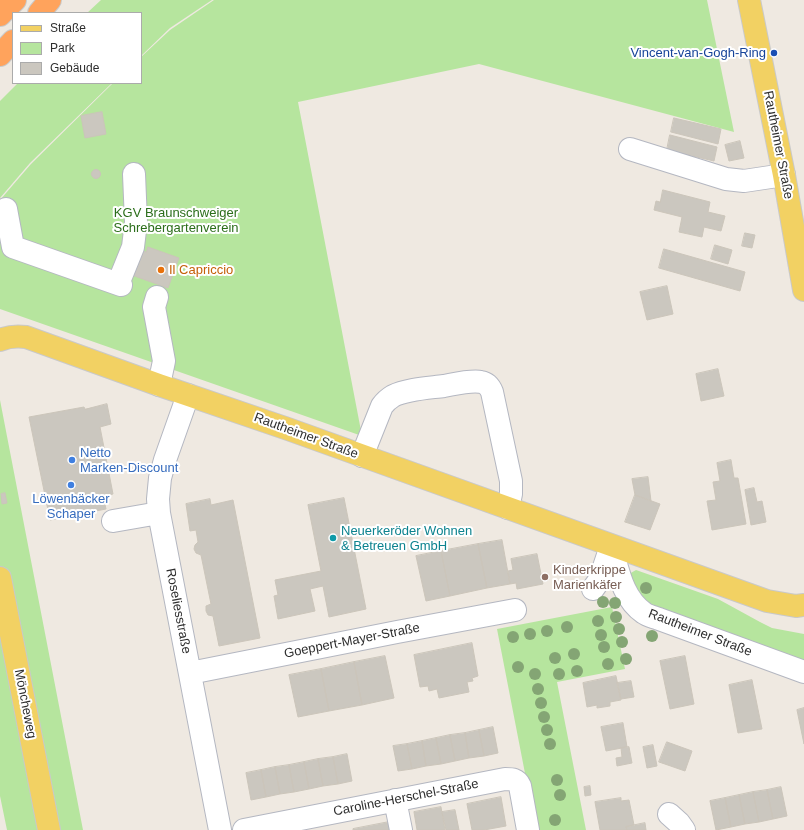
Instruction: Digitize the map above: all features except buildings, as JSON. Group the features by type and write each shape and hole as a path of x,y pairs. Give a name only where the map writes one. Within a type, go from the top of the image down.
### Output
{"highway":[{"path":"0,15 15,0"},
{"path":"40,12 50,0"},
{"path":"0,55 12,42"}],"main road":[{"name":"Rautheimer Straße","path":"749,0 784,175 804,290"},
{"name":"Rautheimer Straße","path":"0,340 15,336 26,337 159,385 288,429 767,602 796,606 804,605"},
{"name":"Möncheweg","path":"0,578 3,605 49,830"},
{"path":"767,602 782,612 804,618"}],"street":[{"path":"630,149 726,179 744,181 784,175"},
{"path":"6,209 12,247 119,284 133,246 136,222 134,174"},
{"path":"157,297 154,307 164,361 159,385"},
{"path":"0,327 26,337"},
{"path":"362,456 382,406 386,400 404,392 451,384 482,382 490,387 492,392 511,481 511,494 508,508"},
{"name":"Roseliesstraße","path":"188,395 160,478 158,499 159,513 220,830"},
{"path":"113,521 159,513"},
{"path":"593,589 600,579 611,546"},
{"name":"Rautheimer Straße","path":"611,546 624,587 631,601 644,613 659,620 804,672"},
{"name":"Goeppert-Mayer-Straße","path":"190,673 515,610"},
{"name":"Caroline-Herschel-Straße","path":"244,830 505,779 516,780 520,786 528,830"},
{"path":"395,800 401,830"},
{"path":"669,814 684,830"}],"green space":[{"path":"101,0 212,0 170,28 142,55 142,12 88,12"},
{"name":"KGV Braunschweiger Schrebergartenverein","path":"214,0 707,0 734,132 479,64 298,102 362,436 0,309 0,200 31,164 112,84 142,84 142,56 170,30"},
{"path":"17,84 111,84 30,163 0,198 0,101"},
{"path":"0,400 83,830 7,830 0,796"},
{"path":"636,570 718,599 772,628 804,634 804,665 663,613 639,599 629,574"},
{"path":"612,607 625,669 557,682 586,830 536,830 497,629"}],"place":[{"name":"Vincent-van-Gogh-Ring","path":"774,53"},
{"name":"Il Capriccio","path":"161,270"},
{"name":"Netto Marken-Discount","path":"72,460"},
{"name":"Löwenbäcker Schaper","path":"71,485"},
{"name":"Neuerkeröder Wohnen & Betreuen GmbH","path":"333,538"},
{"name":"Kinderkrippe Marienkäfer","path":"545,577"}]}
